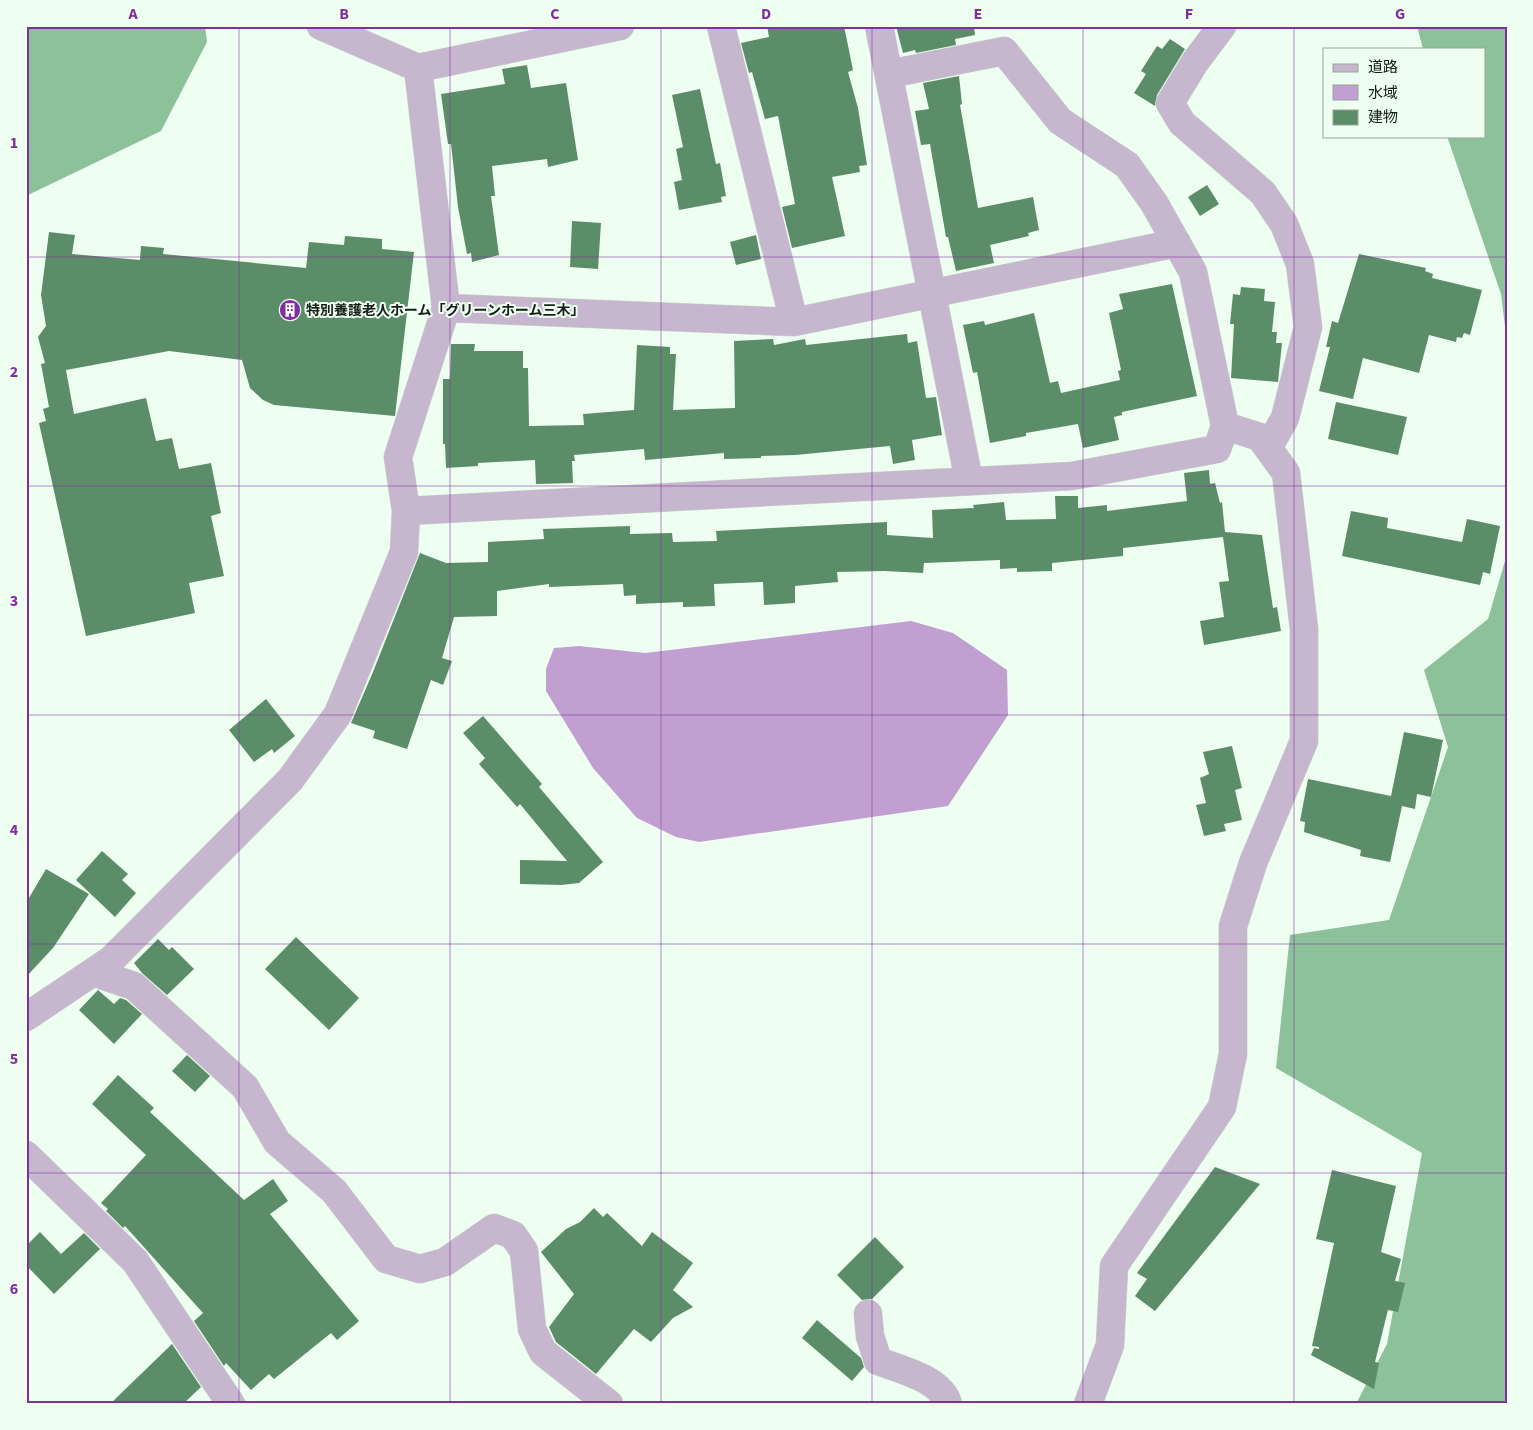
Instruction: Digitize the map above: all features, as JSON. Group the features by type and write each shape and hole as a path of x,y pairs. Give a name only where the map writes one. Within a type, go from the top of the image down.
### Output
{"street":[{"path":"320,26 418,68 531,35 620,26"},
{"path":"721,26 794,322"},
{"path":"879,26 969,481"},
{"path":"1222,26 1195,62 1170,103 1182,123 1263,193 1284,224 1300,264 1308,327 1286,418 1268,448"},
{"path":"406,511 1072,476 1217,449 1225,426 1193,272 1154,202 1127,165 1060,121 1004,51 889,74"},
{"path":"26,1018 111,960 290,780 338,714 404,552 406,511 398,457 446,308 418,68"},
{"path":"446,308 794,322 1177,243"},
{"path":"1088,1404 1110,1345 1114,1266 1222,1106 1233,1054 1233,926 1253,863 1304,741 1304,629 1286,473 1260,437 1225,426"},
{"path":"98,969 104,976 134,986 245,1087 277,1142 334,1191 386,1259 420,1269 445,1262 494,1228 513,1235 524,1251 532,1329 543,1352 609,1404"},
{"path":"26,1155 135,1261 231,1404"},
{"path":"868,1314 870,1336 878,1360 930,1382 946,1396 948,1404"}],"green space":[{"path":"26,26 205,26 207,42 161,131 26,196"},
{"path":"1417,26 1507,26 1507,343 1501,294 1448,138 1486,138 1486,48 1423,48"},
{"path":"1507,554 1507,1404 1356,1404 1387,1344 1422,1153 1276,1068 1290,935 1389,920 1448,747 1424,670 1488,619"}],"water":[{"path":"911,621 953,633 1007,670 1008,715 948,806 699,842 676,837 637,818 593,768 546,691 546,669 554,648 579,646 645,653"}],"building":[{"path":"767,26 844,26 853,70 848,72 858,108 867,165 859,166 860,172 832,177 845,236 792,248 782,207 795,204 778,116 765,119 752,72 749,73 741,43 769,37"},
{"path":"896,26 974,26 975,35 955,39 956,45 916,53 915,50 903,53"},
{"path":"1170,39 1185,49 1157,95 1155,106 1134,93 1146,74 1141,71 1157,46 1162,49"},
{"path":"527,65 531,88 566,83 578,160 548,167 547,159 492,166 495,196 491,196 499,255 472,262 471,253 467,254 458,207 451,144 448,144 441,94 505,84 502,69"},
{"path":"959,76 962,104 960,105 978,208 1033,197 1039,230 1028,233 1029,236 990,245 994,263 956,271 948,237 946,237 930,144 921,145 915,111 929,109 923,83"},
{"path":"700,89 716,164 720,163 726,196 721,197 722,202 679,210 674,182 682,180 676,149 683,147 672,95"},
{"path":"1207,185 1219,204 1200,216 1188,197"},
{"path":"572,221 601,223 598,269 570,267"},
{"path":"49,232 75,235 72,254 140,260 141,246 164,248 163,254 306,268 309,242 344,245 345,236 382,239 382,249 414,252 395,416 274,405 263,400 250,388 242,360 169,351 66,370 74,414 146,398 156,441 172,438 179,469 211,463 221,513 211,516 224,576 189,583 195,613 86,636 39,423 46,421 43,409 49,407 41,364 45,363 38,337 46,326 41,295"},
{"path":"756,235 761,259 736,265 730,242"},
{"path":"1359,254 1426,268 1425,271 1433,274 1432,278 1482,290 1470,335 1464,333 1462,338 1457,337 1456,342 1429,335 1419,373 1363,358 1353,399 1319,391 1330,347 1326,347 1332,321 1338,323"},
{"path":"1172,284 1197,396 1122,412 1122,415 1114,417 1119,440 1083,448 1078,424 1026,433 1026,436 990,443 977,372 973,373 963,325 984,321 985,325 1034,313 1050,383 1058,381 1061,393 1120,380 1118,371 1121,370 1109,313 1123,309 1119,294"},
{"path":"1241,287 1265,289 1264,301 1275,302 1272,332 1277,332 1276,343 1282,343 1278,382 1231,378 1234,324 1230,324 1233,294 1240,295"},
{"path":"907,334 908,343 917,341 926,398 936,397 942,435 912,440 915,460 893,464 890,446 795,455 761,456 761,458 724,459 724,453 645,460 644,449 574,455 575,461 572,461 573,483 536,484 535,460 478,463 478,466 446,468 445,444 443,444 443,379 450,379 451,344 475,344 474,351 523,351 523,368 528,368 529,426 584,425 583,414 634,410 637,345 670,347 670,354 676,354 673,410 735,408 734,341 773,339 774,345 805,339 806,345"},
{"path":"1336,402 1407,417 1398,455 1328,439"},
{"path":"1209,470 1210,484 1215,483 1220,503 1222,502 1225,532 1262,535 1273,608 1277,607 1281,631 1204,645 1200,621 1224,617 1219,582 1229,581 1223,537 1123,548 1123,556 1052,563 1052,571 1017,572 1017,568 1000,569 1000,560 924,563 923,573 884,571 837,572 838,582 795,586 795,603 764,605 763,582 714,584 715,606 683,607 683,602 636,604 636,595 624,596 623,584 549,587 549,584 497,591 497,616 454,617 442,658 452,661 443,685 431,680 407,749 373,738 375,731 351,723 420,553 446,563 488,562 488,542 544,539 543,529 630,526 630,534 672,533 673,542 717,541 716,531 887,522 887,535 933,538 932,510 974,508 973,505 1004,502 1006,520 1056,519 1055,496 1078,496 1078,508 1107,505 1107,511 1187,501 1184,473"},
{"path":"1351,511 1388,518 1387,528 1462,542 1467,519 1500,526 1490,574 1483,572 1480,585 1342,556"},
{"path":"266,699 295,736 274,753 272,749 254,762 229,730"},
{"path":"483,716 542,784 539,787 603,862 579,883 561,885 520,884 520,860 567,861 520,804 517,807 479,764 485,758 463,733"},
{"path":"1404,732 1443,740 1431,797 1417,794 1415,809 1402,806 1390,862 1360,856 1361,850 1304,832 1305,822 1300,821 1308,779 1391,796"},
{"path":"1232,746 1242,788 1235,790 1242,820 1224,824 1226,831 1204,836 1196,805 1206,803 1200,778 1209,774 1203,752"},
{"path":"102,851 128,874 122,880 136,893 115,917 76,880"},
{"path":"46,869 89,894 53,948 26,977 26,903"},
{"path":"296,937 359,998 329,1030 265,969"},
{"path":"158,939 169,950 172,947 194,969 167,995 142,973 134,963"},
{"path":"98,990 114,1004 120,998 126,1000 142,1014 114,1044 79,1010"},
{"path":"187,1055 210,1076 195,1092 172,1071"},
{"path":"118,1075 154,1108 150,1112 244,1200 273,1179 288,1201 270,1214 359,1321 337,1340 331,1333 274,1379 269,1374 251,1390 226,1363 224,1366 194,1321 203,1313 125,1226 123,1228 106,1211 108,1209 101,1203 146,1155 92,1104"},
{"path":"1215,1167 1260,1184 1155,1311 1135,1296 1147,1279 1137,1273"},
{"path":"1332,1170 1396,1186 1381,1252 1401,1259 1395,1281 1405,1283 1398,1312 1388,1310 1375,1362 1379,1363 1374,1389 1311,1355 1314,1348 1319,1349 1319,1347 1312,1346 1334,1243 1316,1239"},
{"path":"594,1208 603,1217 607,1213 642,1246 652,1232 693,1263 673,1290 693,1307 673,1318 651,1342 634,1329 596,1374 556,1342 549,1327 574,1294 541,1252 566,1229 580,1222"},
{"path":"40,1232 61,1254 84,1233 100,1249 54,1294 26,1265 26,1246"},
{"path":"875,1237 904,1267 872,1299 862,1300 837,1275"},
{"path":"817,1320 861,1358 864,1367 852,1381 802,1338"},
{"path":"172,1344 201,1387 183,1404 110,1404"}],"place":[{"name":"特別養護老人ホーム「グリーンホーム三木」","path":"290,310"}]}
